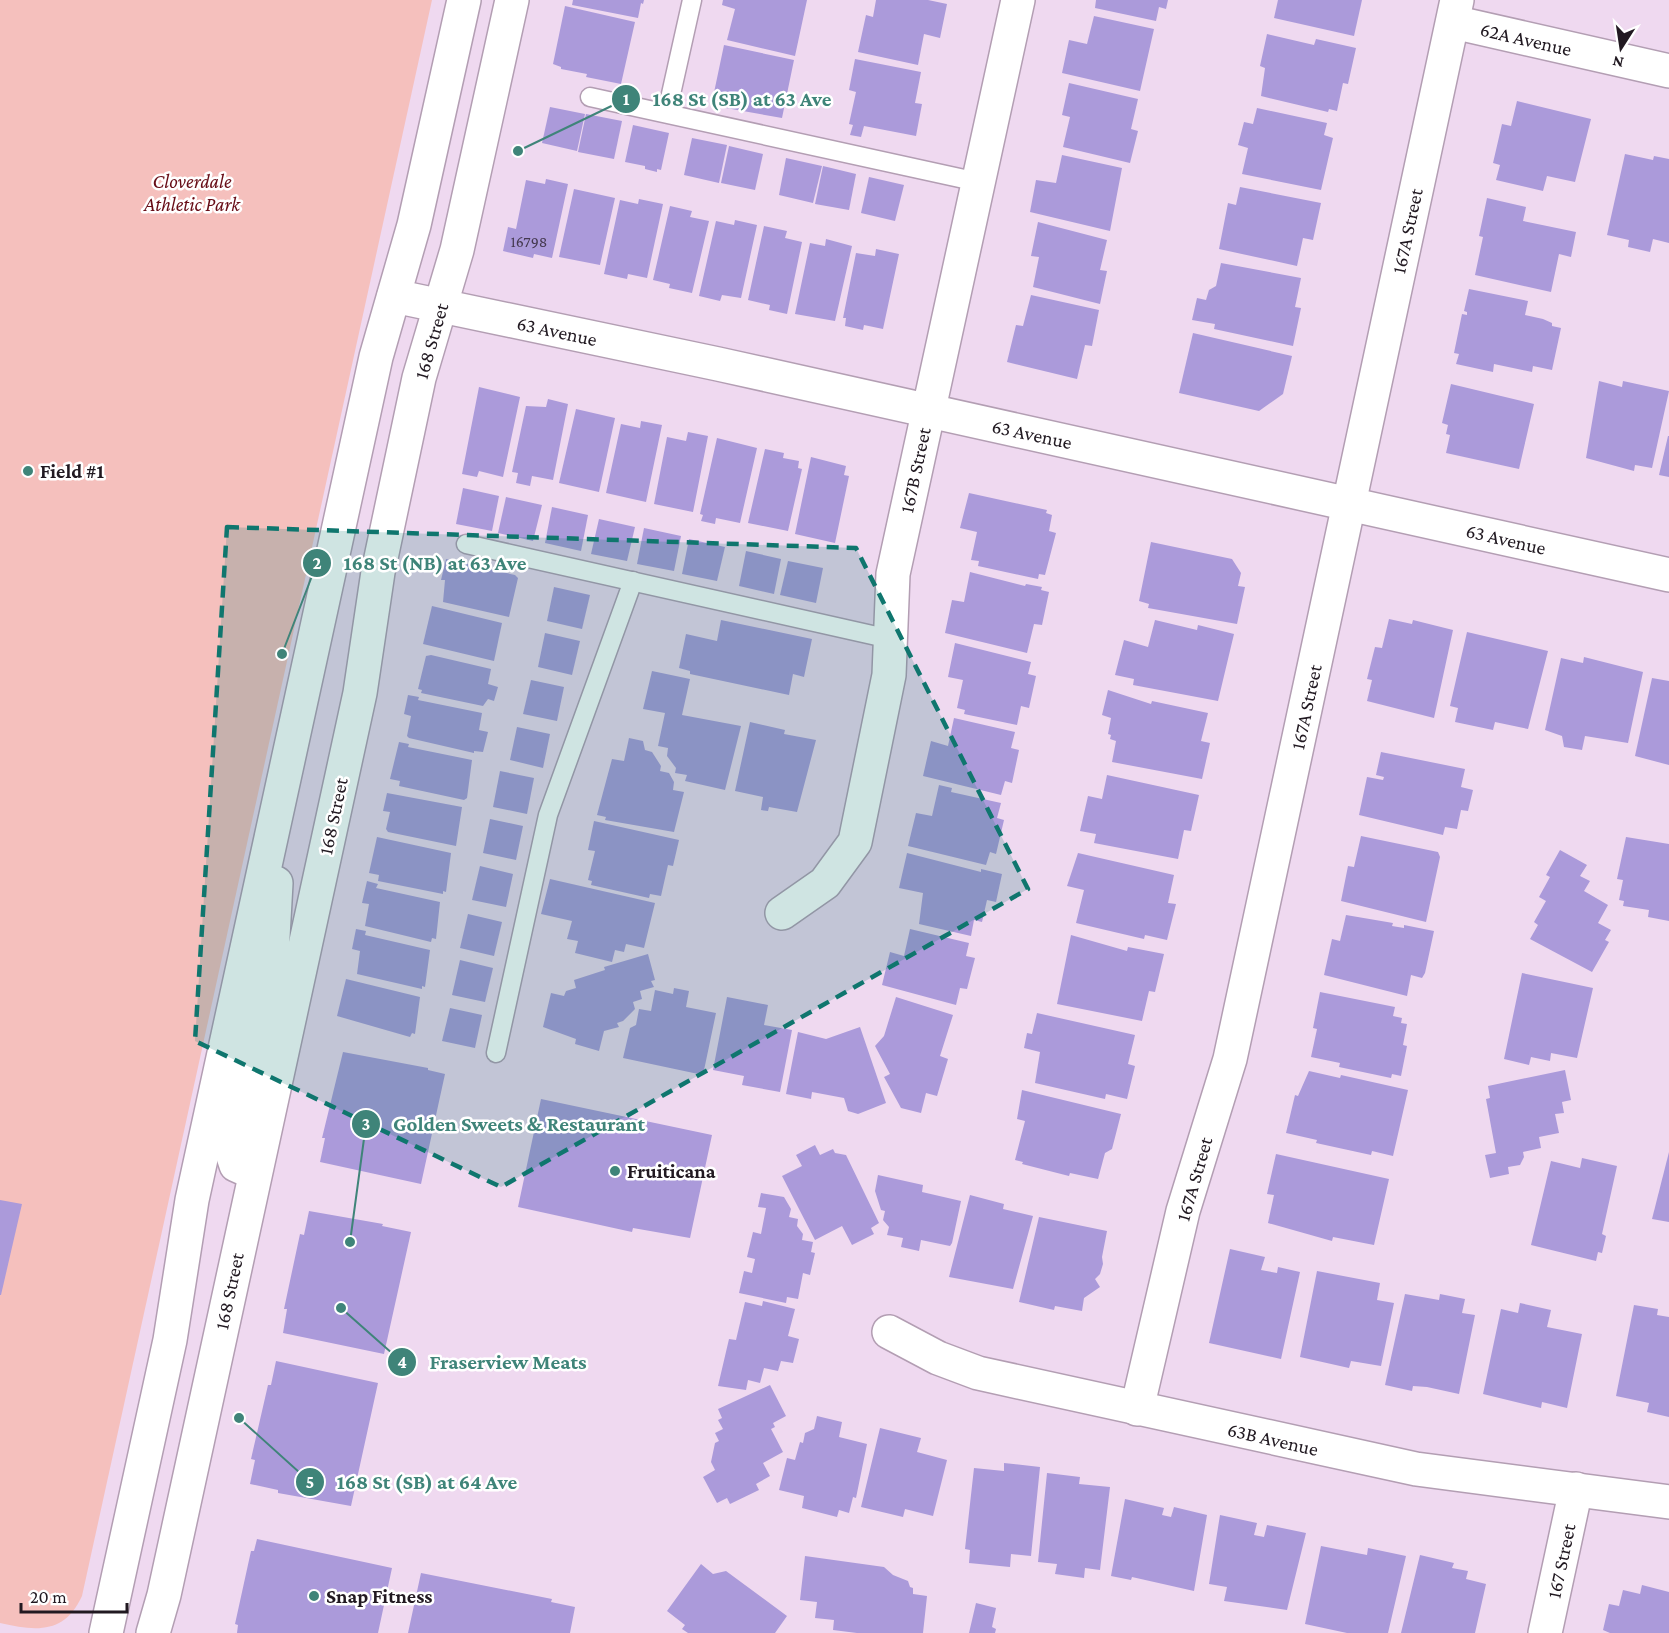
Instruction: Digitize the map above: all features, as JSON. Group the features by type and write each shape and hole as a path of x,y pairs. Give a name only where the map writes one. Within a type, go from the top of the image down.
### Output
{"street":[{"path":"106,1633 170,1340 192,1200 270,851 373,369 414,225 464,0"},
{"name":"168 Street","path":"153,1633 164,1595 360,693 378,572 414,400 457,250 512,0"},
{"name":"167B Street","path":"782,913 825,883 855,842 889,675 893,574 1018,0"},
{"name":"62A Avenue","path":"1455,11 1669,71"},
{"name":"167A Street","path":"1137,1409 1183,1211 1230,1059 1455,11"},
{"name":"63 Avenue","path":"394,296 928,411 1669,576"},
{"path":"254,1173 236,1165 232,1153 237,1118 275,936 277,896 270,851"},
{"name":"63B Avenue","path":"889,1332 938,1358 978,1373 1137,1409 1416,1469 1669,1502"},
{"name":"167 Street","path":"1545,1633 1576,1489"}],"lane":[{"path":"667,112 692,0"},
{"path":"590,97 667,112 978,182"},
{"path":"466,544 890,639"},
{"path":"496,1053 548,815 633,581"}],"highlighted area":[{"path":"227,527 856,548 1028,889 501,1187 195,1041"}],"green space":[{"name":"Cloverdale Athletic Park","path":"0,0 432,0 82,1596 75,1608 59,1623 38,1628 0,1623"}],"building":[{"path":"573,0 644,0 643,4 641,3 638,18 572,5"},
{"path":"723,0 807,0 795,56 727,40 735,9 722,5"},
{"path":"876,0 928,0 947,4 940,38 924,34 918,65 858,52 866,15 873,17"},
{"path":"1096,0 1168,0 1166,9 1159,7 1156,21 1095,8"},
{"path":"1278,0 1362,0 1354,36 1274,18"},
{"path":"565,6 635,22 621,84 586,77 587,74 561,69 553,64"},
{"path":"1094,16 1154,29 1140,91 1062,73 1069,40 1087,44"},
{"path":"1267,34 1314,45 1316,39 1356,48 1348,84 1343,83 1337,111 1329,109 1328,112 1261,96 1265,68 1260,66"},
{"path":"724,45 794,60 782,118 726,108 726,105 712,102"},
{"path":"855,59 921,72 915,103 922,104 916,136 864,126 861,137 850,135 853,125 849,124 856,92 849,90"},
{"path":"1069,83 1138,99 1131,129 1138,131 1130,163 1063,147 1070,117 1062,115"},
{"path":"1517,101 1591,119 1575,182 1547,176 1543,191 1496,180 1500,165 1493,163 1502,124 1511,126"},
{"path":"550,107 585,114 577,151 542,143"},
{"path":"1257,108 1327,123 1324,135 1333,138 1321,190 1242,174 1248,148 1238,145 1244,122 1253,124"},
{"path":"586,114 622,121 614,159 578,152"},
{"path":"633,125 669,133 661,170 657,169 657,172 645,169 645,166 625,162"},
{"path":"692,138 727,145 719,183 684,175"},
{"path":"729,146 763,154 755,190 721,183"},
{"path":"1625,154 1653,160 1654,156 1669,159 1669,243 1653,239 1650,252 1628,247 1629,240 1607,235"},
{"path":"1062,155 1122,168 1110,231 1030,212 1036,180 1056,183"},
{"path":"786,158 822,166 813,203 779,195"},
{"path":"823,166 856,174 849,210 815,204"},
{"path":"869,177 904,185 895,221 861,213"},
{"path":"546,179 568,184 552,258 534,254 533,258 503,251 508,227 516,229 526,180 545,184"},
{"path":"1240,187 1321,203 1313,240 1303,238 1297,266 1219,249 1228,203 1236,205"},
{"path":"574,189 615,198 600,265 559,257"},
{"path":"1487,198 1526,207 1523,221 1576,232 1571,257 1559,254 1551,292 1475,275 1483,237 1479,236"},
{"path":"639,199 663,204 647,278 628,274 627,279 604,274 620,200 638,204"},
{"path":"670,206 692,211 690,217 709,221 692,293 669,288 670,284 653,280"},
{"path":"735,220 757,225 741,298 722,295 720,301 699,296 716,221 734,225"},
{"path":"1038,222 1107,240 1100,270 1107,271 1100,304 1033,287 1039,257 1031,256"},
{"path":"764,226 787,231 785,238 802,242 787,314 769,310 770,305 748,300"},
{"path":"826,239 852,246 835,321 795,314 810,243 825,246"},
{"path":"876,249 899,254 883,329 864,325 863,330 845,326 846,318 843,318 856,253 875,256"},
{"path":"1221,263 1301,278 1295,307 1301,308 1293,346 1214,329 1215,324 1192,320 1197,298 1206,300 1209,290 1216,286"},
{"path":"1469,289 1528,301 1525,315 1543,319 1552,323 1552,326 1561,328 1552,370 1533,366 1532,372 1494,364 1493,372 1456,364 1459,354 1454,353 1462,314 1467,315 1464,311"},
{"path":"1031,295 1099,310 1092,346 1085,345 1077,379 1007,362 1016,325 1023,326"},
{"path":"1193,333 1292,356 1283,394 1259,411 1179,393"},
{"path":"1599,381 1622,387 1623,381 1669,391 1652,468 1635,465 1634,471 1586,458"},
{"path":"1451,384 1534,404 1519,469 1446,453 1450,435 1446,434 1448,425 1442,423"},
{"path":"479,387 520,397 503,477 479,471 477,477 462,474"},
{"path":"548,399 568,404 553,480 532,476 530,486 516,483 518,473 512,472 526,406 546,407"},
{"path":"576,409 615,418 599,492 559,483"},
{"path":"641,421 662,425 646,502 606,493 621,424 640,428"},
{"path":"688,432 708,436 693,512 654,504 667,437 686,441"},
{"path":"1669,436 1669,477 1659,475"},
{"path":"717,438 757,448 740,523 716,518 715,524 701,521 703,515 700,514"},
{"path":"765,449 784,453 783,458 799,461 798,468 802,469 788,531 748,523"},
{"path":"811,457 846,466 844,475 849,476 835,543 795,534"},
{"path":"463,488 499,496 492,531 456,524"},
{"path":"969,493 1047,510 1046,513 1052,515 1049,531 1056,533 1045,575 1039,574 1038,579 978,566 979,561 971,560 977,532 960,528"},
{"path":"506,497 542,505 533,541 498,533"},
{"path":"552,507 588,515 581,551 545,543"},
{"path":"599,519 635,527 627,561 591,554"},
{"path":"644,528 681,536 674,571 637,564"},
{"path":"689,539 725,547 717,581 682,574"},
{"path":"1151,542 1232,559 1241,573 1238,586 1245,587 1237,624 1148,608 1149,604 1139,601"},
{"path":"746,551 781,559 774,594 739,586"},
{"path":"446,559 515,575 518,578 509,617 443,602 445,580 441,580"},
{"path":"788,561 823,568 816,603 780,595"},
{"path":"970,572 1025,586 1026,584 1042,587 1041,590 1049,592 1042,625 1034,624 1027,653 945,633 952,600 964,602"},
{"path":"554,587 590,595 582,629 547,621"},
{"path":"432,606 502,623 494,661 423,644"},
{"path":"1389,619 1412,624 1413,620 1453,630 1434,718 1367,701 1372,680 1367,679 1375,647 1382,648"},
{"path":"721,620 812,639 804,677 793,674 789,695 690,674 690,671 679,668 686,634 717,641"},
{"path":"1155,620 1197,630 1198,625 1234,634 1218,701 1133,685 1134,679 1115,675 1124,640 1148,647"},
{"path":"1467,632 1548,651 1528,729 1495,722 1493,730 1455,722 1458,708 1450,706"},
{"path":"545,633 580,641 572,675 538,667"},
{"path":"955,643 1031,662 1028,674 1036,676 1029,708 1021,706 1017,725 964,714 965,710 957,708 963,680 948,677"},
{"path":"431,655 491,669 488,684 498,687 494,701 488,699 483,706 421,693 422,690 418,689 426,656"},
{"path":"1584,657 1643,672 1628,743 1585,736 1582,750 1564,747 1562,736 1545,730 1561,658 1583,663"},
{"path":"652,671 690,679 682,715 741,726 725,790 685,781 687,775 675,773 676,768 667,756 668,748 658,746 665,713 643,709"},
{"path":"1652,678 1669,681 1669,765 1635,756"},
{"path":"531,680 564,687 557,721 523,714"},
{"path":"1108,690 1151,704 1152,701 1208,713 1201,741 1210,743 1202,779 1112,762 1116,741 1110,739 1111,735 1108,734 1111,718 1102,715"},
{"path":"408,695 419,697 418,700 482,713 479,730 488,732 483,752 474,751 474,753 409,738 407,736 411,716 404,714"},
{"path":"954,718 1015,732 1011,748 1019,750 1012,783 1005,781 1001,795 923,776 931,741 948,746"},
{"path":"750,722 785,730 784,734 816,740 797,812 769,807 768,811 761,810 763,797 735,791"},
{"path":"517,727 550,734 543,768 510,760"},
{"path":"629,738 643,741 645,750 652,752 661,766 660,771 669,773 674,782 673,790 684,792 674,832 605,820 606,817 597,815 612,759 624,761"},
{"path":"399,742 409,744 408,747 472,760 467,798 464,800 399,786 400,781 390,779"},
{"path":"1381,752 1465,769 1461,787 1473,790 1468,811 1461,810 1457,829 1445,827 1443,835 1359,815 1367,777 1383,780 1384,777 1376,775"},
{"path":"500,771 534,778 527,814 493,807"},
{"path":"1107,775 1199,795 1191,831 1184,830 1178,859 1094,843 1096,834 1080,831 1088,796 1102,799"},
{"path":"939,785 952,788 951,792 1001,803 997,818 1004,820 996,854 990,852 986,865 908,846 916,813 932,816"},
{"path":"387,793 462,807 456,846 388,832 386,829 390,812 383,811"},
{"path":"490,819 523,826 516,860 483,853"},
{"path":"594,821 679,840 673,866 668,865 661,896 650,894 649,898 591,885 592,881 588,880 595,851 588,850"},
{"path":"1361,836 1438,852 1440,857 1426,922 1341,901 1348,866 1354,867"},
{"path":"377,837 451,853 446,892 443,891 443,894 378,881 379,875 369,873"},
{"path":"1626,837 1669,844 1669,921 1648,917 1649,910 1623,906 1624,901 1619,900 1623,880 1617,879"},
{"path":"1560,850 1587,865 1580,876 1590,881 1584,891 1608,905 1598,923 1611,930 1605,940 1609,942 1592,972 1530,939 1538,925 1534,922 1546,901 1539,897 1550,877 1546,875"},
{"path":"907,853 981,872 981,869 1002,874 996,902 987,900 982,922 974,920 971,936 919,924 923,893 899,888"},
{"path":"1078,853 1174,875 1168,903 1176,904 1167,940 1145,935 1144,939 1076,923 1084,890 1067,886"},
{"path":"480,866 513,874 506,907 472,900"},
{"path":"550,879 655,903 644,948 626,944 624,952 615,950 612,962 575,953 578,941 567,939 572,921 541,914"},
{"path":"367,881 378,884 376,888 440,902 436,939 432,938 431,942 365,926 369,904 362,903"},
{"path":"468,914 502,922 494,956 460,948"},
{"path":"1346,915 1393,923 1392,926 1404,928 1404,925 1434,931 1425,973 1422,978 1411,975 1407,996 1324,975 1332,939 1340,941"},
{"path":"356,929 366,931 365,935 430,950 425,987 422,986 422,989 357,974 360,951 352,949"},
{"path":"910,929 969,943 966,956 975,958 967,989 960,988 956,1005 882,985 890,952 904,956"},
{"path":"1071,935 1127,951 1128,947 1164,954 1155,992 1149,991 1142,1021 1057,1004"},
{"path":"648,954 655,980 651,981 654,987 640,991 642,999 633,1002 635,1009 623,1021 617,1023 619,1027 604,1031 599,1051 575,1044 576,1039 543,1027 551,993 564,996 566,991 576,988 574,980 605,970 604,967"},
{"path":"460,960 493,968 485,1002 452,995"},
{"path":"1522,973 1593,988 1577,1058 1551,1053 1550,1061 1531,1057 1529,1065 1504,1059"},
{"path":"346,979 420,997 415,1034 412,1033 410,1037 337,1016"},
{"path":"674,988 689,991 686,1007 716,1013 703,1075 623,1058 630,1028 636,1025 639,1009 651,1011 655,990 673,994"},
{"path":"1320,992 1395,1007 1393,1016 1402,1018 1401,1023 1407,1024 1403,1045 1407,1046 1401,1076 1392,1074 1391,1078 1339,1067 1340,1063 1311,1057 1317,1029 1313,1028"},
{"path":"727,997 768,1005 764,1025 792,1030 780,1092 742,1085 744,1076 713,1070"},
{"path":"896,997 953,1015 940,1056 948,1059 937,1096 926,1093 921,1113 901,1108 884,1077 890,1074 875,1046 884,1036"},
{"path":"450,1008 482,1015 475,1048 442,1041"},
{"path":"1037,1013 1135,1035 1128,1064 1135,1066 1127,1099 1106,1094 1105,1099 1035,1083 1040,1052 1024,1048 1027,1033 1032,1034"},
{"path":"860,1027 886,1103 858,1114 848,1111 844,1098 812,1092 811,1099 786,1094 798,1032 826,1039"},
{"path":"343,1052 428,1068 428,1070 445,1074 421,1184 320,1162 325,1138 322,1138"},
{"path":"1565,1070 1571,1100 1562,1102 1564,1113 1555,1114 1559,1133 1539,1137 1541,1148 1523,1152 1524,1157 1520,1165 1508,1167 1509,1174 1490,1178 1485,1155 1496,1153 1486,1099 1490,1098 1488,1086"},
{"path":"1309,1071 1340,1078 1341,1075 1408,1090 1393,1156 1372,1151 1371,1155 1316,1143 1317,1140 1286,1133 1295,1095 1298,1096"},
{"path":"1022,1090 1121,1114 1112,1149 1105,1153 1098,1179 1070,1173 1069,1176 1022,1164 1023,1162 1015,1160 1025,1121 1017,1119"},
{"name":"Fruiticana","path":"541,1099 712,1135 690,1238 633,1228 632,1232 518,1207"},
{"path":"815,1145 820,1155 833,1149 835,1153 846,1155 879,1223 871,1228 874,1234 852,1245 842,1226 815,1240 782,1176 802,1166 796,1155"},
{"path":"1669,1152 1669,1222 1652,1219"},
{"path":"1276,1154 1389,1179 1374,1245 1333,1237 1332,1241 1268,1223 1274,1195 1267,1194"},
{"path":"1582,1158 1617,1166 1602,1234 1606,1236 1602,1253 1598,1252 1596,1261 1531,1245 1551,1161 1580,1168"},
{"path":"878,1175 923,1185 922,1192 961,1201 950,1246 921,1240 919,1251 901,1247 903,1238 887,1235 889,1227 883,1220 885,1211 881,1210 875,1191"},
{"path":"761,1193 784,1197 791,1209 789,1217 798,1219 797,1226 803,1234 802,1240 813,1242 811,1252 815,1253 810,1275 803,1273 798,1299 787,1297 786,1303 739,1293 744,1271 752,1273 755,1259 747,1257 753,1232 761,1234 766,1208 758,1207"},
{"path":"970,1195 1004,1204 1003,1209 1033,1216 1013,1289 949,1277"},
{"path":"0,1200 22,1204 1,1295 0,1295"},
{"path":"309,1211 383,1224 382,1226 411,1232 384,1354 283,1333 287,1309 284,1309 300,1234 304,1235"},
{"path":"1039,1217 1107,1231 1102,1257 1103,1264 1100,1274 1095,1279 1100,1287 1084,1298 1082,1311 1055,1306 1054,1310 1019,1302"},
{"path":"1230,1249 1265,1257 1261,1270 1277,1273 1278,1267 1300,1272 1281,1359 1209,1343"},
{"path":"1317,1271 1380,1283 1377,1300 1394,1303 1381,1366 1351,1361 1349,1368 1300,1357"},
{"path":"1405,1294 1439,1300 1440,1294 1465,1299 1462,1313 1475,1315 1459,1394 1427,1387 1413,1386 1412,1391 1385,1385"},
{"path":"763,1301 795,1309 788,1336 799,1339 793,1363 781,1361 778,1371 764,1368 760,1383 748,1380 746,1390 718,1386 729,1339 736,1340 745,1302 762,1306"},
{"path":"1520,1303 1551,1310 1547,1327 1582,1334 1567,1408 1542,1402 1541,1408 1483,1394 1501,1309 1518,1313"},
{"path":"1634,1305 1658,1309 1657,1315 1669,1317 1669,1417 1647,1412 1649,1403 1616,1396"},
{"path":"276,1361 378,1383 351,1506 278,1493 278,1490 250,1484 255,1460 251,1459 268,1385 271,1385"},
{"path":"770,1385 786,1416 773,1423 775,1427 771,1429 783,1452 763,1463 770,1476 756,1484 759,1490 730,1504 727,1498 717,1503 703,1477 715,1470 711,1462 715,1443 719,1441 715,1433 723,1429 718,1420 722,1418 718,1409"},
{"path":"817,1416 842,1422 839,1437 867,1444 856,1498 853,1497 849,1513 839,1510 837,1517 802,1508 804,1496 779,1490 787,1458 795,1460 800,1442 803,1443 805,1433 814,1429"},
{"path":"880,1428 921,1438 917,1452 947,1460 933,1516 905,1509 903,1517 861,1507"},
{"path":"1004,1463 1040,1467 1031,1556 1011,1554 1010,1567 969,1563 970,1550 965,1549 974,1468 1004,1471"},
{"path":"1047,1473 1080,1477 1079,1484 1110,1487 1100,1570 1085,1568 1084,1578 1055,1574 1057,1564 1038,1562"},
{"path":"1125,1499 1164,1508 1162,1515 1171,1517 1174,1507 1207,1515 1194,1591 1132,1577 1131,1580 1111,1576"},
{"path":"1220,1515 1257,1523 1254,1535 1264,1537 1267,1525 1306,1533 1287,1610 1224,1601 1227,1587 1209,1584"},
{"name":"Snap Fitness","path":"257,1539 392,1568 378,1633 237,1633 238,1625 235,1624 251,1551 254,1551"},
{"path":"1321,1546 1367,1555 1368,1548 1406,1556 1388,1633 1347,1633 1305,1624"},
{"path":"1420,1555 1454,1563 1452,1568 1468,1571 1466,1579 1486,1584 1475,1633 1401,1633"},
{"path":"805,1556 884,1567 893,1575 908,1581 910,1587 913,1588 913,1594 927,1596 923,1633 857,1633 833,1630 834,1620 815,1618 817,1602 800,1600"},
{"path":"701,1564 713,1574 726,1571 787,1616 775,1633 688,1633 682,1629 685,1625 667,1611"},
{"path":"421,1573 552,1599 551,1602 575,1607 570,1633 408,1633"},
{"path":"1642,1585 1669,1592 1669,1633 1610,1633 1603,1630 1609,1604 1619,1606 1623,1590 1640,1594"},
{"path":"976,1603 996,1608 992,1627 996,1629 995,1633 969,1633"}],"place":[{"name":"168 St (SB) at 63 Ave","path":"518,151"},
{"name":"Field #1","path":"28,471"},
{"name":"168 St (NB) at 63 Ave","path":"282,654"},
{"name":"Fruiticana","path":"615,1171"},
{"name":"Golden Sweets & Restaurant","path":"350,1242"},
{"name":"Fraserview Meats","path":"341,1308"},
{"name":"168 St (SB) at 64 Ave","path":"239,1418"},
{"name":"Snap Fitness","path":"314,1596"}]}
